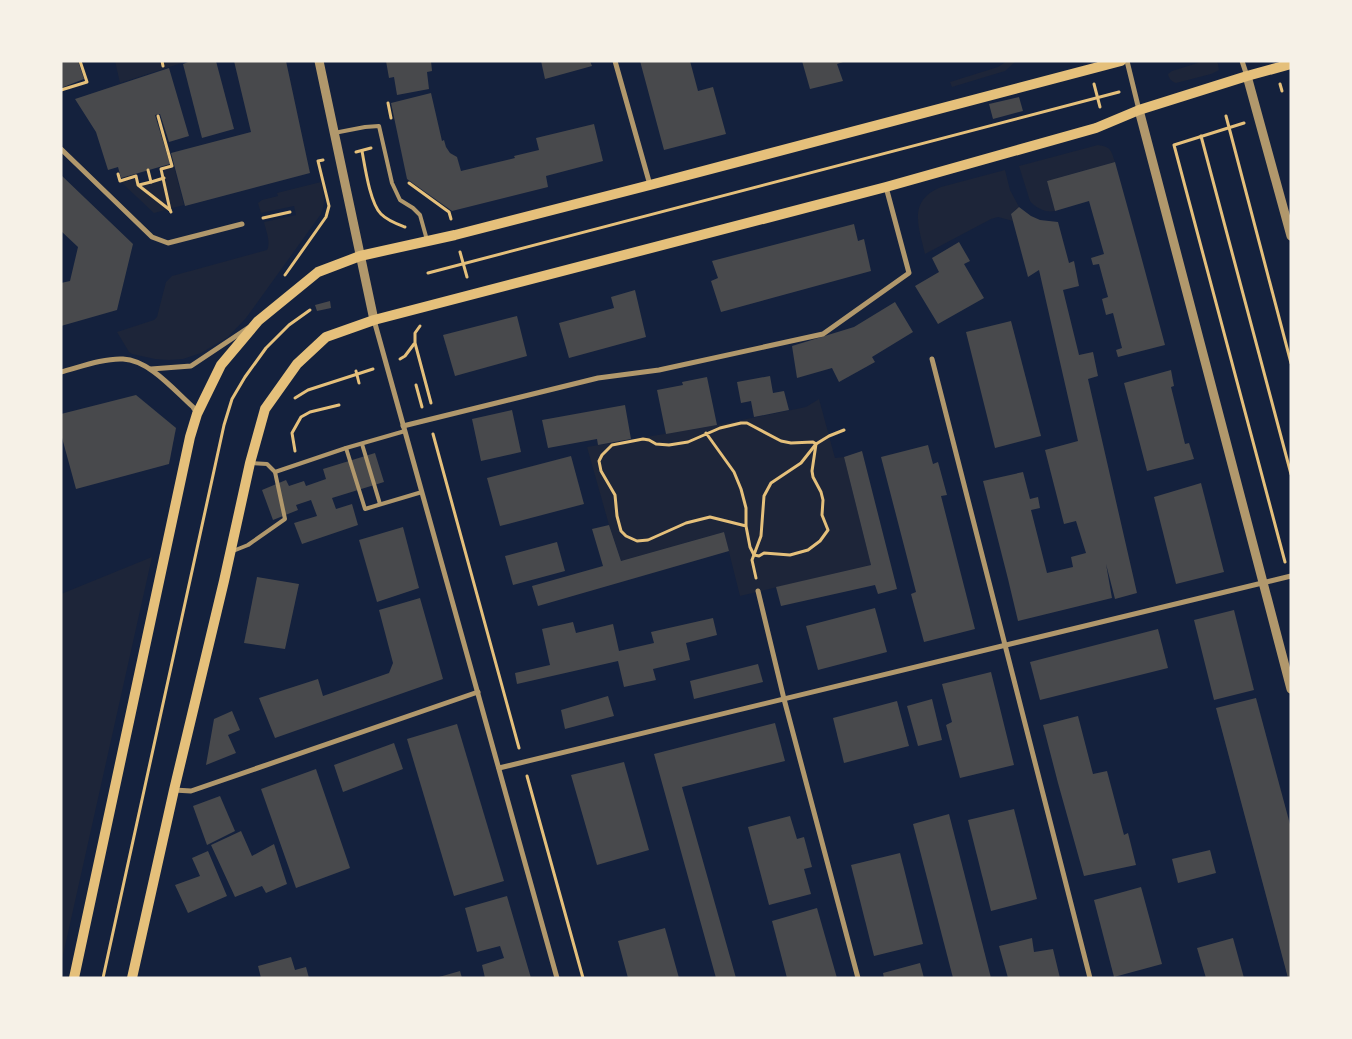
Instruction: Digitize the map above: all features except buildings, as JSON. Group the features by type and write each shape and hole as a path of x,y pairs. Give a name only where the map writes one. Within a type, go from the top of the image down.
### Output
{"main road":[{"path":"74,978 190,437 197,414 221,365 258,321 318,272 360,256 455,235 1121,61"},
{"path":"132,978 250,463 265,409 297,364 326,337 374,320 886,187 1096,128 1139,110 1291,64"}],"street":[{"path":"319,61 374,320 557,978"},
{"path":"615,61 650,185"},
{"path":"1128,61 1139,110 1291,689"},
{"path":"1242,61 1291,236"},
{"path":"61,150 152,237 168,243 242,224"},
{"path":"404,429 429,419 598,378 659,370 823,334 908,273 886,187"},
{"path":"151,369 191,366 258,321"},
{"path":"61,372 107,360 124,359 137,362 151,369 193,406 197,414"},
{"path":"932,359 1090,978"},
{"path":"499,768 1290,576"},
{"path":"758,591 784,699 858,978"},
{"path":"174,790 191,791 478,692"}],"lane":[{"path":"334,133 379,126 392,183 400,200 420,215 427,240"},
{"path":"275,472 404,429"},
{"path":"362,444 380,504"},
{"path":"346,448 365,509 422,492"},
{"path":"231,552 248,545 285,519 275,472 267,464 250,463"}],"path":[{"path":"61,90 87,82 80,61"},
{"path":"162,61 163,66"},
{"path":"1092,78 1102,113"},
{"path":"428,273 1123,91"},
{"path":"388,103 392,122"},
{"path":"114,177 119,173 120,181 136,176 138,185 170,211 162,169 172,166 158,116"},
{"path":"1226,116 1291,363"},
{"path":"1169,146 1244,123"},
{"path":"1201,136 1291,474"},
{"path":"1174,145 1290,576"},
{"path":"279,282 326,218 329,206 318,161"},
{"path":"148,170 151,182"},
{"path":"138,185 164,178"},
{"path":"405,180 449,212 471,295"},
{"path":"263,218 290,212"},
{"path":"103,978 224,425 232,399 266,348 310,310"},
{"path":"292,401 308,390 405,356 415,344 432,407 429,419 583,978"},
{"path":"357,373 359,383"},
{"path":"416,385 424,415"},
{"path":"299,464 292,433 301,417 310,412 339,405"},
{"path":"746,526 710,517 686,523 648,540 637,541 626,536 621,530 617,516 615,495 601,471 599,461 612,445 643,439 669,446 688,442 706,433 741,423 747,423 781,441 791,443 813,442 816,444"},
{"path":"758,591 752,560 761,536 762,508 766,491 771,482 801,464 816,444 844,430"},
{"path":"706,433 734,472 741,489 746,508 746,526 750,547 754,555"},
{"path":"754,555 759,556 764,553 790,555 808,550 820,542 828,530 822,516 823,500 821,492 812,477 816,444"}],"shaded area":[{"path":"115,61 188,61 120,83"},
{"path":"1007,61 1016,61 1005,71 952,87 950,82 998,67"},
{"path":"1204,61 1216,61 1219,70 1211,74 1176,83 1169,77 1168,74 1172,71"},
{"path":"1098,145 1110,150 1115,162 1047,181 1055,211 1041,209 1030,201 1019,166"},
{"path":"174,167 184,205 154,213 121,182 135,179 138,187 165,179 163,170"},
{"path":"1005,170 1010,190 1019,207 1011,214 1013,221 998,217 991,219 925,254 918,225 919,207 923,200 930,193 941,187"},
{"path":"321,182 324,205 321,214 246,318 228,337 201,353 183,359 155,359 129,352 117,332 154,320 157,317 166,282 172,276 267,250 268,240 264,222 296,215 294,206 261,213 258,203 262,200 278,196 277,193"},
{"path":"819,399 835,458 844,457 871,565 740,596 724,532 621,561 587,447 717,425 806,407"},
{"path":"152,557 61,964 61,594"}]}
